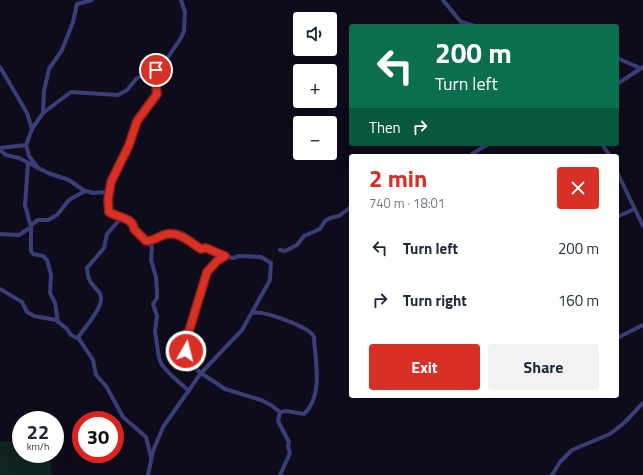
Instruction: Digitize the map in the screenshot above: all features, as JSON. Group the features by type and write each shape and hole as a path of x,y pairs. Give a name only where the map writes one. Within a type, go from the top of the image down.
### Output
{"street":[{"path":"43,112 44,91 49,69 62,50 73,22 77,4 92,0"},
{"path":"38,168 29,156 26,145 32,129 43,112 71,92 77,91 111,96 118,95 127,90 137,78 156,70 166,61 184,31 185,12 181,0"},
{"path":"443,0 461,22 468,24"},
{"path":"619,59 642,68"},
{"path":"0,67 27,113 32,129"},
{"path":"619,83 642,68"},
{"path":"156,70 155,78 157,94 137,121 129,145 111,182 109,192 109,212 129,220 134,229 146,241 153,251 151,260 156,277 157,298 153,304 157,316 155,331 157,351 162,365 189,391"},
{"path":"0,149 26,145"},
{"path":"472,154 485,146"},
{"path":"0,149 6,154 19,158 38,168 69,180 85,191 94,193 109,192"},
{"path":"28,163 25,205 31,226 31,251 33,254 43,256 48,260 51,275 50,293 55,303 58,322"},
{"path":"619,176 634,209 641,219 643,226"},
{"path":"0,234 19,235 41,219 48,220 57,215 70,200 85,191"},
{"path":"280,250 285,251 297,245 304,236 320,229 325,221 339,216 349,208"},
{"path":"619,216 634,209"},
{"path":"79,339 79,336 96,311 101,297 100,293 91,285 87,268 104,248 107,234 122,217"},
{"path":"146,241 152,241 168,234 177,235 186,237 201,249 206,248 233,258 239,256 261,257 271,263 270,280 242,330 201,373 160,434 148,475"},
{"path":"225,256 217,261 207,272 186,341 186,351 193,355 198,371 225,390 260,400 272,405 280,412 287,411 304,414 311,406 314,398 317,376 314,337 303,328 270,315 257,312 252,313"},
{"path":"0,289 22,302 27,312 34,316 58,322 67,329 71,335 79,339 93,360 96,375 106,386 123,417 146,437 152,460"},
{"path":"619,337 643,325"},
{"path":"552,475 560,462 572,450 610,434 624,423 643,403"},
{"path":"280,412 278,421 289,442 288,446 290,453 280,475"}],"green space":[{"path":"0,442 12,442 12,463 50,463 52,475 0,475"}],"route":[{"path":"156,70 155,78 157,94 137,121 129,145 123,154 117,172 111,182 108,207 109,212 129,220 136,232 140,233 146,241 152,241 168,234 177,235 186,237 201,249 206,248 217,254 225,256 210,267 207,272 192,325 188,333 186,351"}]}
